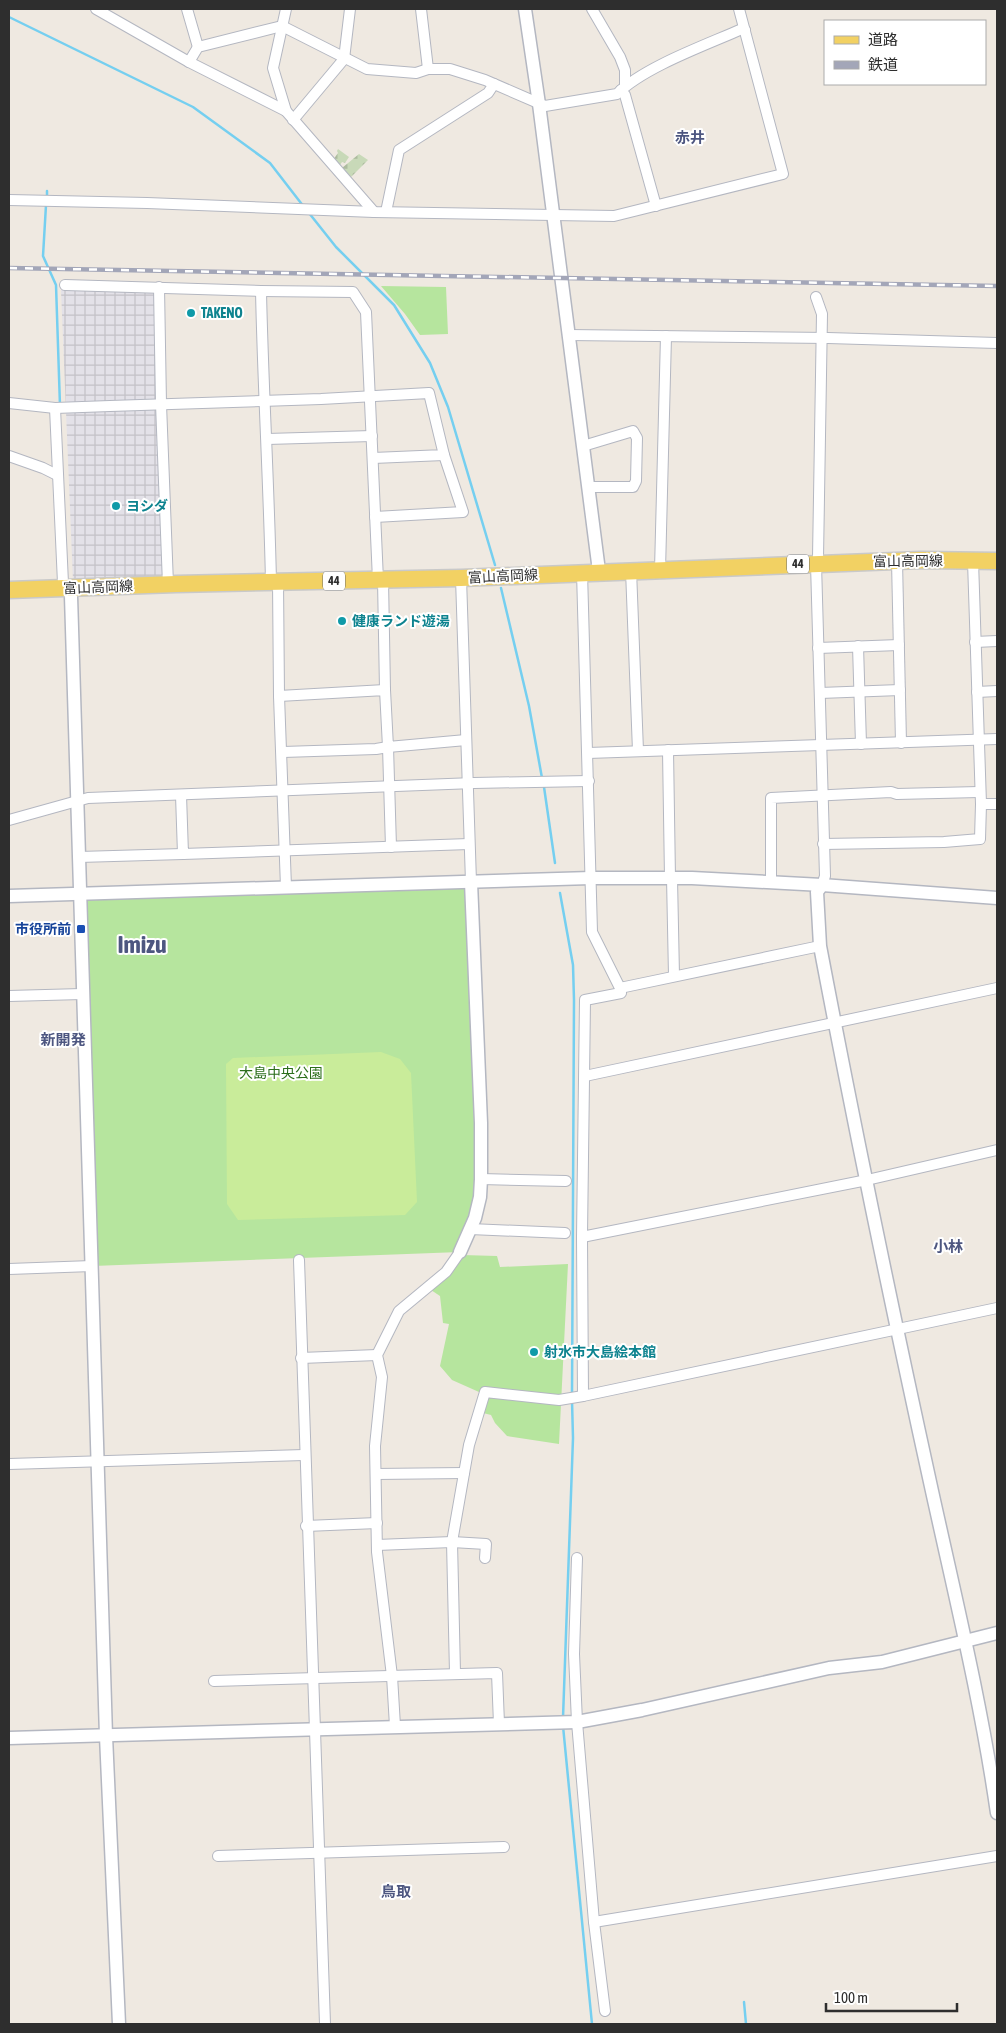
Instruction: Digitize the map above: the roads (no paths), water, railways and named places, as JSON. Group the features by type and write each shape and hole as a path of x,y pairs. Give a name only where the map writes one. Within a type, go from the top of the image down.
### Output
{"main road":[{"name":"富山高岡線","path":"9,590 168,584 461,578 599,571 897,561 997,561"}],"street":[{"path":"96,9 189,62 286,111"},
{"path":"187,9 198,47"},
{"path":"286,9 273,68 286,111 374,212"},
{"path":"293,120 344,58 350,9"},
{"path":"421,9 428,69"},
{"path":"525,9 540,104 599,571"},
{"path":"592,9 626,70 623,88 656,206"},
{"path":"9,200 147,203 374,212 614,216 783,174 739,9"},
{"path":"189,62 198,47 282,26 367,68 416,73 428,69 450,68 545,106 617,94 623,88 667,63 742,29 745,30"},
{"path":"386,212 399,150 488,93 494,84"},
{"path":"64,285 353,292 366,312 388,747 391,847"},
{"path":"159,287 161,404 168,584"},
{"path":"261,291 264,401 283,752 286,887"},
{"path":"816,297 822,314 818,558 816,564 825,876 817,892 820,946 898,1329 966,1640 989,1758 997,1813"},
{"path":"568,335 821,338 997,343"},
{"path":"660,570 666,336"},
{"path":"9,403 55,408 370,397 429,393 444,455 463,512 375,517"},
{"path":"55,408 63,583 68,588 71,596 106,1736 119,2024"},
{"path":"583,446 633,431 637,438 636,481 633,487 588,487"},
{"path":"267,439 372,436"},
{"path":"373,458 444,455"},
{"path":"9,456 57,475"},
{"path":"897,561 901,743"},
{"path":"823,844 944,842 980,839 981,804 979,792 973,561"},
{"path":"631,570 638,751"},
{"path":"582,572 592,932 620,988 820,946"},
{"path":"395,1726 392,1676 376,1545 375,1446 382,1377 378,1355 399,1311 446,1272 460,1252 470,1229 480,1197 481,1123 469,844 461,578"},
{"path":"975,642 997,641"},
{"path":"858,646 861,744"},
{"path":"818,648 898,646"},
{"path":"280,696 385,690"},
{"path":"820,694 900,690"},
{"path":"977,692 997,691"},
{"path":"588,752 997,739"},
{"path":"283,752 376,750 388,747 466,740"},
{"path":"668,750 674,976"},
{"path":"9,820 88,798 467,784 589,782"},
{"path":"771,882 771,798 891,792 897,794 979,792"},
{"path":"181,795 183,854"},
{"path":"981,804 997,804"},
{"path":"79,857 469,844"},
{"path":"9,896 591,878 671,878 822,884 997,898"},
{"path":"585,1076 997,988"},
{"path":"9,996 82,994"},
{"path":"583,1396 582,1237 585,1000 621,994"},
{"path":"582,1237 867,1180 997,1150"},
{"path":"481,1179 566,1182"},
{"path":"470,1229 565,1233"},
{"path":"299,1260 306,1526 325,2024"},
{"path":"9,1269 92,1266"},
{"path":"455,1673 452,1542 469,1445 485,1392 559,1400 997,1308"},
{"path":"301,1358 378,1355"},
{"path":"9,1464 304,1456"},
{"path":"376,1474 464,1473"},
{"path":"306,1526 376,1523"},
{"path":"376,1545 452,1542 486,1544 485,1558"},
{"path":"577,1558 574,1654 577,1722 594,1922 605,2011"},
{"path":"9,1738 577,1722 642,1710 829,1668 882,1662 997,1633"},
{"path":"214,1681 497,1673 499,1724"},
{"path":"218,1856 504,1847"},
{"path":"594,1922 997,1856"}],"waterway":[{"path":"9,17 193,107 270,163 304,207"},
{"path":"47,191 47,199"},
{"path":"46,205 43,256 56,285 60,406"},
{"path":"309,213 336,247 394,305 430,363 448,407 495,565"},
{"path":"501,588 529,706 542,778"},
{"path":"544,787 555,863"},
{"path":"560,893 573,965 574,1000 572,1395"},
{"path":"563,1718 573,1438 572,1401"},
{"path":"563,1726 592,2024"},
{"path":"744,2002 746,2024"}],"railway":[{"path":"9,268 997,286"}],"place":[{"name":"TAKENO","path":"191,313"},
{"name":"ヨシダ","path":"116,506"},
{"name":"健康ランド遊湯","path":"342,621"},
{"name":"市役所前","path":"81,929"},
{"name":"射水市大島絵本館","path":"534,1352"}],"district":[{"name":"赤井","path":"690,138"},
{"name":"Imizu","path":"142,945"},
{"name":"新開発","path":"63,1040"},
{"name":"小林","path":"948,1247"},
{"name":"鳥取","path":"396,1892"}],"park label":[{"name":"大島中央公園","path":"281,1073"}]}
